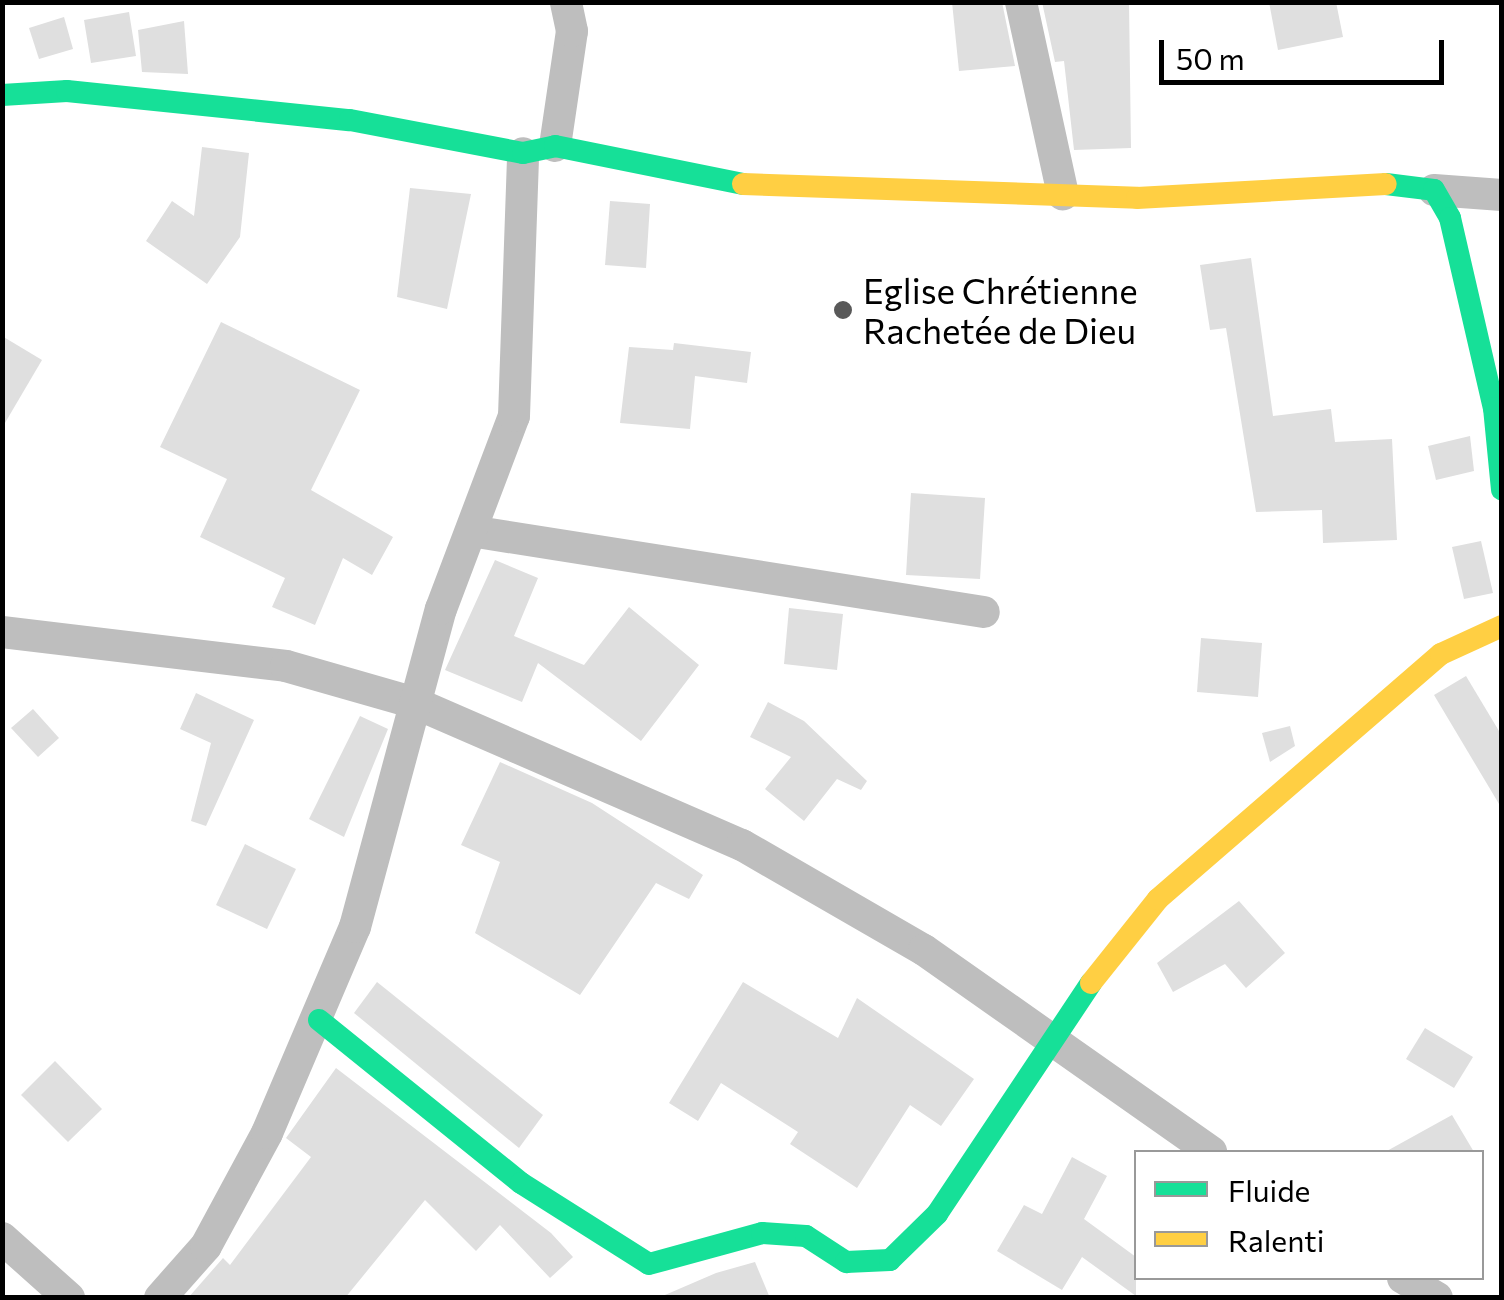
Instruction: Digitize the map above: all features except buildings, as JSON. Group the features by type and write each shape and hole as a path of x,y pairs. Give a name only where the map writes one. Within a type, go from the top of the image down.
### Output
{"street":[{"path":"160,1298 206,1246 319,1020 355,927 441,609 477,532 514,416 539,149 572,31 566,2"},
{"path":"1022,2 1063,194"},
{"path":"2,94 86,93 350,120 752,186 1137,198 1315,183 1502,195"},
{"path":"1434,190 1450,218 1494,408 1502,490"},
{"path":"477,532 984,612"},
{"path":"319,1020 520,1183 649,1264 762,1233 806,1236 846,1262 890,1260 937,1214 1056,1046 1104,960 1158,899 1441,654 1502,626"},
{"path":"2,632 286,666 415,704 742,845 924,950 1207,1150"},
{"path":"2,1238 69,1298"},
{"path":"1406,1280 1437,1298"}],"traffic: fast":[{"path":"2,95 67,91 350,120 523,153 555,146 743,184"},
{"path":"1386,184 1434,190 1450,218 1494,408 1502,490"},
{"path":"319,1020 521,1183 649,1264 762,1233 806,1236 846,1262 890,1260 937,1214 1091,983"}],"traffic: slow":[{"path":"743,184 1137,198 1386,184"},
{"path":"1091,983 1158,899 1441,654 1502,626"}],"place":[{"name":"Eglise Chrétienne Rachetée de Dieu","path":"843,310"}]}
